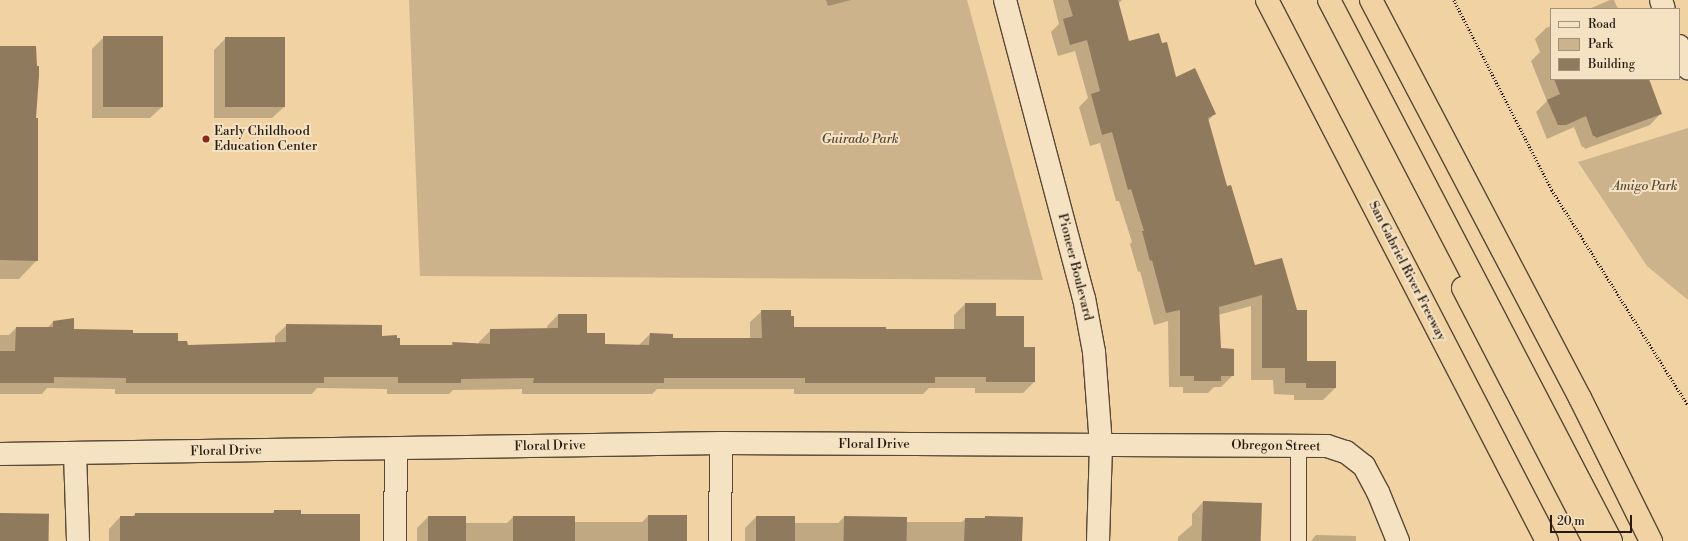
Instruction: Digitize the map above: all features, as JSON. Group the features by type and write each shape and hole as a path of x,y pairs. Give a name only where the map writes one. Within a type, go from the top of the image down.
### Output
{"highway":[{"name":"San Gabriel River Freeway","path":"1267,0 1547,541"},
{"path":"1313,0 1594,541"},
{"path":"1329,0 1611,541"},
{"path":"1371,0 1576,391 1651,541"},
{"path":"1375,0 1382,22"}],"street":[{"name":"Pioneer Boulevard","path":"1005,0 1084,298 1094,352 1101,446 1098,541"},
{"path":"1680,48 1688,68"},
{"name":"Floral Drive","path":"0,454 721,443 1101,446"},
{"path":"720,541 721,443"},
{"name":"Obregon Street","path":"1101,446 1298,445 1327,446 1346,452 1364,466 1378,492 1398,541"},
{"path":"395,541 396,448"},
{"path":"75,454 78,541"}],"lane":[{"path":"1298,445 1298,541"}],"path":[{"path":"1454,0 1552,190 1688,404"}],"green space":[{"name":"Guirado Park","path":"409,0 967,0 1043,280 420,276"},
{"name":"Amigo Park","path":"1688,128 1688,300 1647,266 1578,162"}],"building":[{"path":"1068,0 1118,0 1129,41 1159,33 1162,43 1167,42 1176,77 1195,68 1216,114 1208,118 1227,186 1231,185 1255,265 1282,258 1297,310 1307,310 1307,361 1336,361 1336,388 1306,388 1306,383 1285,383 1285,368 1262,368 1262,295 1219,307 1221,348 1234,349 1234,376 1221,376 1221,381 1194,381 1194,376 1180,376 1180,310 1166,313 1152,260 1150,261 1142,231 1144,231 1131,189 1128,190 1112,132 1102,135 1091,94 1100,91 1087,40 1070,45 1063,19 1073,16"},
{"path":"103,36 163,36 163,107 103,107"},
{"path":"225,37 285,37 285,107 225,107"},
{"path":"0,46 36,46 37,66 39,66 36,118 38,118 38,261 0,260"},
{"path":"1554,80 1649,80 1662,114 1596,138 1593,136 1586,116 1566,125 1558,125 1547,100 1560,94"},
{"path":"965,303 996,303 996,316 1024,316 1024,347 1035,347 1035,382 986,382 986,377 935,377 935,383 805,383 805,378 664,378 664,383 533,383 534,378 461,379 461,383 398,383 398,377 324,377 324,383 126,383 126,378 54,377 54,383 0,383 0,351 15,351 16,327 53,327 53,321 74,318 74,329 133,330 133,333 178,333 178,341 187,341 188,345 286,342 286,324 382,325 382,336 397,335 397,338 400,338 400,345 453,345 452,342 490,344 490,329 558,328 558,314 587,314 587,333 605,333 605,344 649,345 650,333 673,334 673,338 762,338 761,310 791,310 791,316 794,316 794,327 965,329"},
{"path":"1203,501 1262,503 1261,541 1202,541"},
{"path":"274,510 301,510 301,514 360,514 360,541 120,541 120,516 135,516 135,513 274,513"},
{"path":"0,513 49,514 49,541 0,541"},
{"path":"648,515 687,515 687,541 648,541"},
{"path":"428,516 466,516 466,541 428,541"},
{"path":"513,516 575,516 575,541 513,541"},
{"path":"756,516 795,516 795,541 756,541"},
{"path":"844,516 907,517 907,541 844,541"},
{"path":"985,516 1023,517 1022,541 964,541 965,518 985,518"}],"place":[{"name":"Early Childhood Education Center","path":"206,139"}]}
